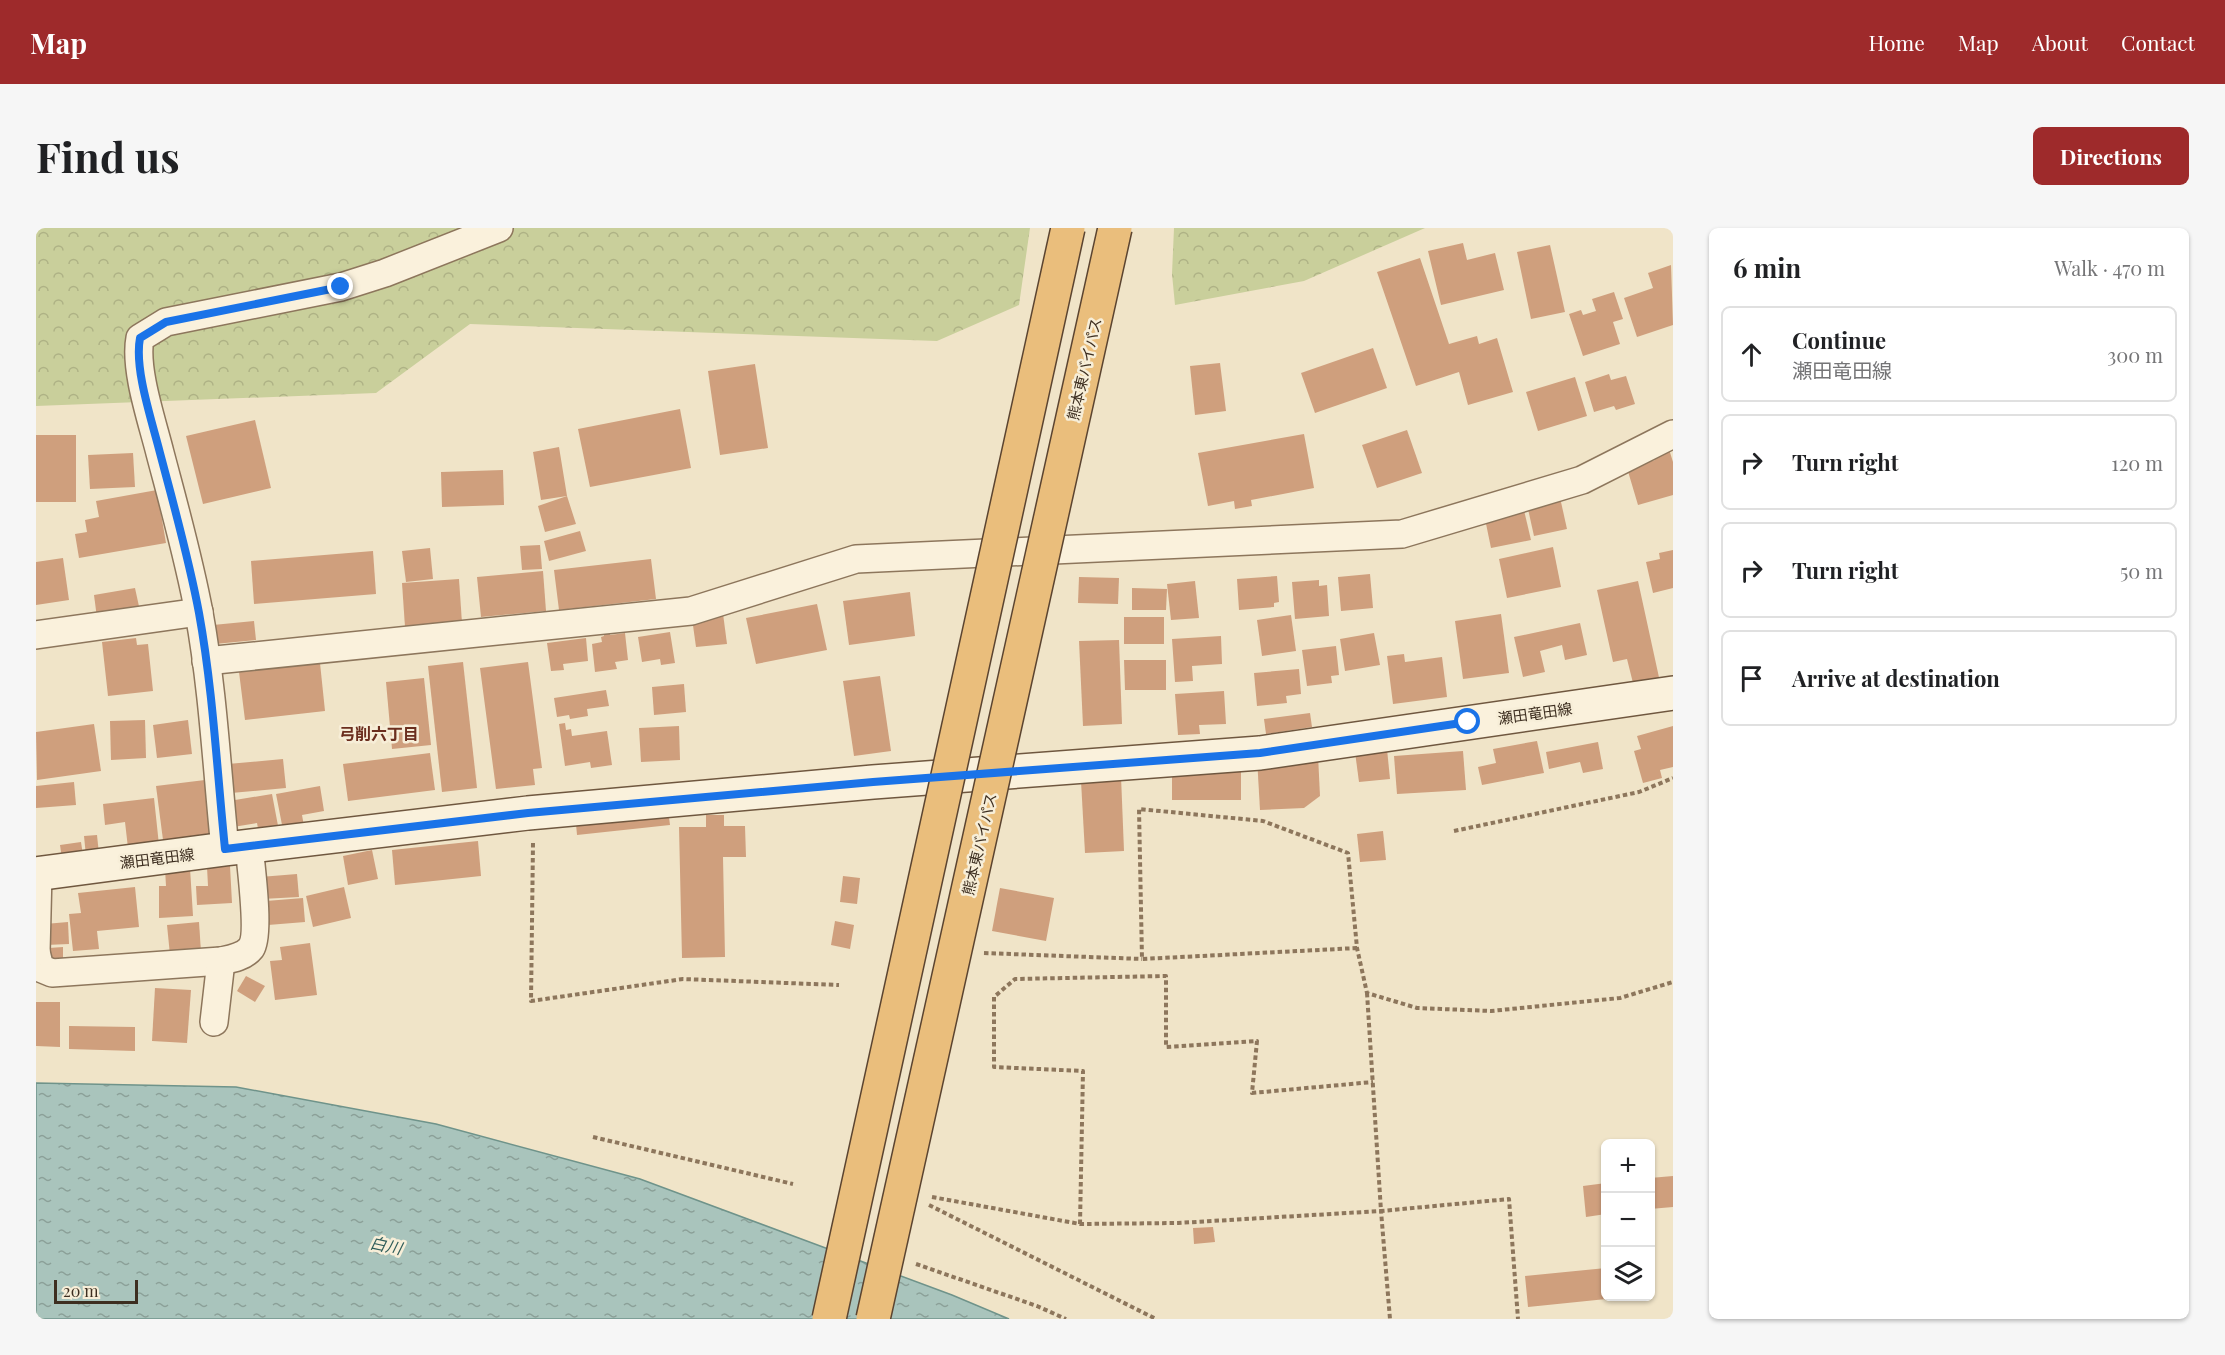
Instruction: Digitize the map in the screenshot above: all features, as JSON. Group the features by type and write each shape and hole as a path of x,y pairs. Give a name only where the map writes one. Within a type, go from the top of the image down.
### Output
{"highway":[{"path":"829,1319 1068,228"},
{"name":"熊本東バイパス","path":"873,1319 1115,228"}],"main road":[{"name":"瀬田竜田線","path":"37,874 528,813 873,782 1260,753 1673,693"}],"street":[{"path":"37,874 36,952 39,968 52,973 221,961 244,953 251,948 254,940 255,918 237,848 199,612 148,408 137,353 140,338 166,322 341,287 385,273 499,228"},
{"path":"206,661 691,611 856,559 1402,534 1582,480 1673,434"},
{"path":"36,634 199,612"},
{"path":"214,1022 221,961"}],"path":[{"path":"1454,831 1639,792 1673,778"},
{"path":"1142,959 1139,809 1263,821 1348,854 1357,948 1367,993 1390,1319"},
{"path":"533,842 531,1001 683,979 839,985"},
{"path":"955,952 1142,959 1357,948"},
{"path":"1080,1224 1083,1071 994,1067 994,997 1015,979 1166,976 1166,1047 1257,1041 1252,1093 1373,1082"},
{"path":"1367,993 1417,1008 1491,1011 1620,998 1673,982"},
{"path":"593,1137 792,1184"},
{"path":"902,1191 1080,1224 1189,1222 1509,1199 1518,1319"},
{"path":"902,1191 1156,1319"},
{"path":"887,1254 1037,1306 1066,1319"}],"green space":[{"path":"36,228 1030,228 1019,305 937,341 470,324 376,393 36,406"},
{"path":"1174,228 1425,228 1304,281 1175,305 1172,274"}],"water":[{"name":"白川","path":"36,1083 236,1087 436,1124 640,1179 952,1295 1009,1319 36,1319"}],"building":[{"path":"1463,243 1467,260 1495,253 1504,290 1441,305 1428,251"},
{"path":"1550,245 1565,312 1531,319 1517,252"},
{"path":"1420,258 1449,344 1477,336 1479,344 1497,338 1513,392 1468,405 1459,372 1416,386 1377,272"},
{"path":"1671,265 1673,325 1637,337 1624,298 1653,288 1648,273"},
{"path":"1614,292 1623,319 1613,322 1620,344 1583,356 1569,314 1581,310 1583,315 1596,311 1592,299"},
{"path":"1373,348 1387,388 1315,413 1301,373"},
{"path":"1220,363 1226,411 1195,415 1190,366"},
{"path":"755,364 768,448 720,455 708,371"},
{"path":"1609,374 1611,380 1626,376 1635,404 1616,410 1614,406 1594,412 1585,382"},
{"path":"1575,377 1587,416 1538,431 1526,392"},
{"path":"680,409 691,468 590,487 578,429"},
{"path":"255,420 271,488 203,504 186,436"},
{"path":"1407,430 1422,473 1377,488 1362,445"},
{"path":"1304,434 1314,488 1251,500 1252,506 1235,509 1234,501 1208,506 1198,453"},
{"path":"36,435 76,435 76,502 36,502"},
{"path":"1668,446 1673,462 1673,495 1638,505 1627,468 1655,460 1652,450"},
{"path":"559,447 567,496 541,500 533,452"},
{"path":"133,453 135,487 90,489 88,455"},
{"path":"503,470 504,505 442,507 441,472"},
{"path":"157,490 166,543 79,558 75,534 87,532 85,520 99,517 96,501"},
{"path":"1559,493 1567,529 1534,536 1526,500"},
{"path":"567,496 576,524 545,532 538,506"},
{"path":"1523,506 1531,540 1491,548 1484,514"},
{"path":"580,531 586,551 549,561 544,541"},
{"path":"540,545 542,569 522,570 520,546"},
{"path":"1553,547 1561,587 1507,598 1499,559"},
{"path":"430,548 433,579 406,582 402,551"},
{"path":"1673,550 1673,588 1653,593 1646,562 1660,559 1659,553"},
{"path":"373,551 376,594 254,604 251,561"},
{"path":"63,558 69,600 36,605 36,562"},
{"path":"651,559 656,599 559,610 554,570"},
{"path":"543,571 546,611 481,617 477,577"},
{"path":"1370,574 1373,608 1341,611 1338,577"},
{"path":"1277,576 1279,602 1274,603 1274,607 1239,610 1237,579"},
{"path":"1079,577 1119,578 1118,604 1078,603"},
{"path":"459,579 462,623 405,627 402,583"},
{"path":"1319,580 1319,586 1327,585 1329,616 1295,619 1292,582"},
{"path":"1195,581 1199,618 1171,620 1167,584"},
{"path":"1638,581 1660,682 1634,687 1627,659 1613,662 1597,590"},
{"path":"135,588 140,611 97,618 94,595"},
{"path":"1132,588 1167,589 1166,610 1132,610"},
{"path":"910,592 915,636 849,645 843,601"},
{"path":"817,604 827,650 756,664 746,618"},
{"path":"722,606 727,644 696,647 691,611"},
{"path":"1501,614 1509,673 1463,679 1455,621"},
{"path":"1291,615 1296,651 1262,656 1257,620"},
{"path":"1124,617 1164,617 1164,644 1124,644"},
{"path":"254,621 256,640 215,644 213,625"},
{"path":"1580,623 1587,655 1565,660 1562,645 1540,651 1545,672 1523,677 1514,637"},
{"path":"609,628 610,635 625,633 628,660 615,662 617,669 595,672 592,644 602,642 604,629"},
{"path":"670,632 675,663 661,665 660,659 642,662 638,637"},
{"path":"1374,633 1380,665 1345,671 1340,639"},
{"path":"1221,636 1222,664 1192,666 1193,681 1175,682 1172,639"},
{"path":"136,638 137,645 148,644 153,691 108,696 102,642"},
{"path":"586,638 588,661 563,664 564,670 551,671 547,643"},
{"path":"1119,640 1122,724 1083,726 1079,641"},
{"path":"1336,646 1339,675 1331,676 1332,683 1307,686 1302,650"},
{"path":"1404,654 1405,662 1442,657 1447,697 1393,704 1387,656"},
{"path":"1124,660 1166,660 1166,690 1125,690"},
{"path":"463,662 477,788 442,792 428,666"},
{"path":"528,662 542,768 533,769 535,785 496,789 480,668"},
{"path":"320,663 325,711 245,720 239,672"},
{"path":"1299,669 1301,694 1286,696 1287,703 1257,706 1254,673"},
{"path":"880,676 891,751 854,756 843,681"},
{"path":"424,678 431,745 392,749 386,682"},
{"path":"684,684 686,712 654,715 652,687"},
{"path":"606,690 609,706 587,709 588,716 570,719 569,715 557,717 554,698"},
{"path":"1224,691 1226,724 1199,725 1200,734 1178,735 1175,694"},
{"path":"1310,713 1312,727 1266,734 1264,719"},
{"path":"145,720 146,758 111,760 110,721"},
{"path":"188,720 192,754 157,758 153,725"},
{"path":"565,723 566,730 571,729 572,736 607,731 612,765 591,768 590,762 565,766 559,724"},
{"path":"94,724 101,771 37,780 36,732"},
{"path":"679,726 680,760 641,762 639,728"},
{"path":"1673,726 1673,767 1660,770 1662,778 1643,783 1634,751 1641,749 1637,736"},
{"path":"1537,741 1544,773 1482,785 1478,767 1496,763 1493,749"},
{"path":"1598,742 1603,769 1583,773 1580,762 1549,769 1546,752"},
{"path":"1387,749 1390,779 1359,782 1355,752"},
{"path":"1463,751 1466,790 1397,794 1394,756"},
{"path":"430,753 435,790 348,801 343,764"},
{"path":"1318,755 1320,796 1304,808 1260,810 1257,758"},
{"path":"283,759 286,788 231,793 228,764"},
{"path":"1172,767 1241,767 1241,800 1172,800"},
{"path":"1121,776 1124,851 1085,853 1081,781"},
{"path":"205,780 212,833 163,840 156,786"},
{"path":"74,782 76,805 36,808 36,786"},
{"path":"320,786 324,811 302,815 304,826 283,830 276,794"},
{"path":"272,794 279,831 259,834 257,823 233,827 229,801"},
{"path":"154,798 159,845 128,848 125,822 105,825 103,804"},
{"path":"667,802 670,825 577,835 575,813"},
{"path":"706,815 724,815 724,826 745,826 746,857 723,857 725,957 682,958 679,827 706,827"},
{"path":"1383,831 1386,860 1360,862 1357,834"},
{"path":"97,835 99,854 86,856 84,836"},
{"path":"478,841 481,876 395,885 392,850"},
{"path":"81,842 83,855 62,859 60,845"},
{"path":"372,850 378,879 348,885 343,856"},
{"path":"230,866 232,903 197,905 196,886 208,886 207,867"},
{"path":"190,868 193,916 159,918 159,886 166,886 165,869"},
{"path":"297,874 299,897 262,899 260,877"},
{"path":"843,876 860,878 857,904 840,902"},
{"path":"135,887 139,927 97,931 99,949 73,951 69,914 81,913 78,893"},
{"path":"344,887 351,918 313,927 306,896"},
{"path":"1000,888 1054,898 1046,941 992,931"},
{"path":"303,898 305,922 268,925 266,901"},
{"path":"835,921 854,925 850,949 831,945"},
{"path":"68,922 69,944 46,945 45,924"},
{"path":"199,922 201,952 170,955 167,925"},
{"path":"310,943 317,995 275,1000 270,961 282,960 280,947"},
{"path":"63,947 63,962 49,963 49,948"},
{"path":"246,976 265,986 255,1002 237,991"},
{"path":"155,988 191,990 187,1043 152,1041"},
{"path":"36,1002 60,1002 60,1047 36,1046"},
{"path":"69,1026 135,1027 135,1051 69,1049"},
{"path":"1673,1176 1673,1207 1655,1209 1655,1178"},
{"path":"1601,1184 1601,1215 1586,1217 1583,1186"},
{"path":"1213,1227 1215,1242 1194,1244 1193,1228"},
{"path":"1601,1268 1601,1300 1528,1307 1525,1276"}],"district":[{"name":"弓削六丁目","path":"379,733"}],"route":[{"path":"341,287 166,322 140,338 137,353 151,419 199,612 225,849 528,813 873,782 1260,753 1468,722"}]}
